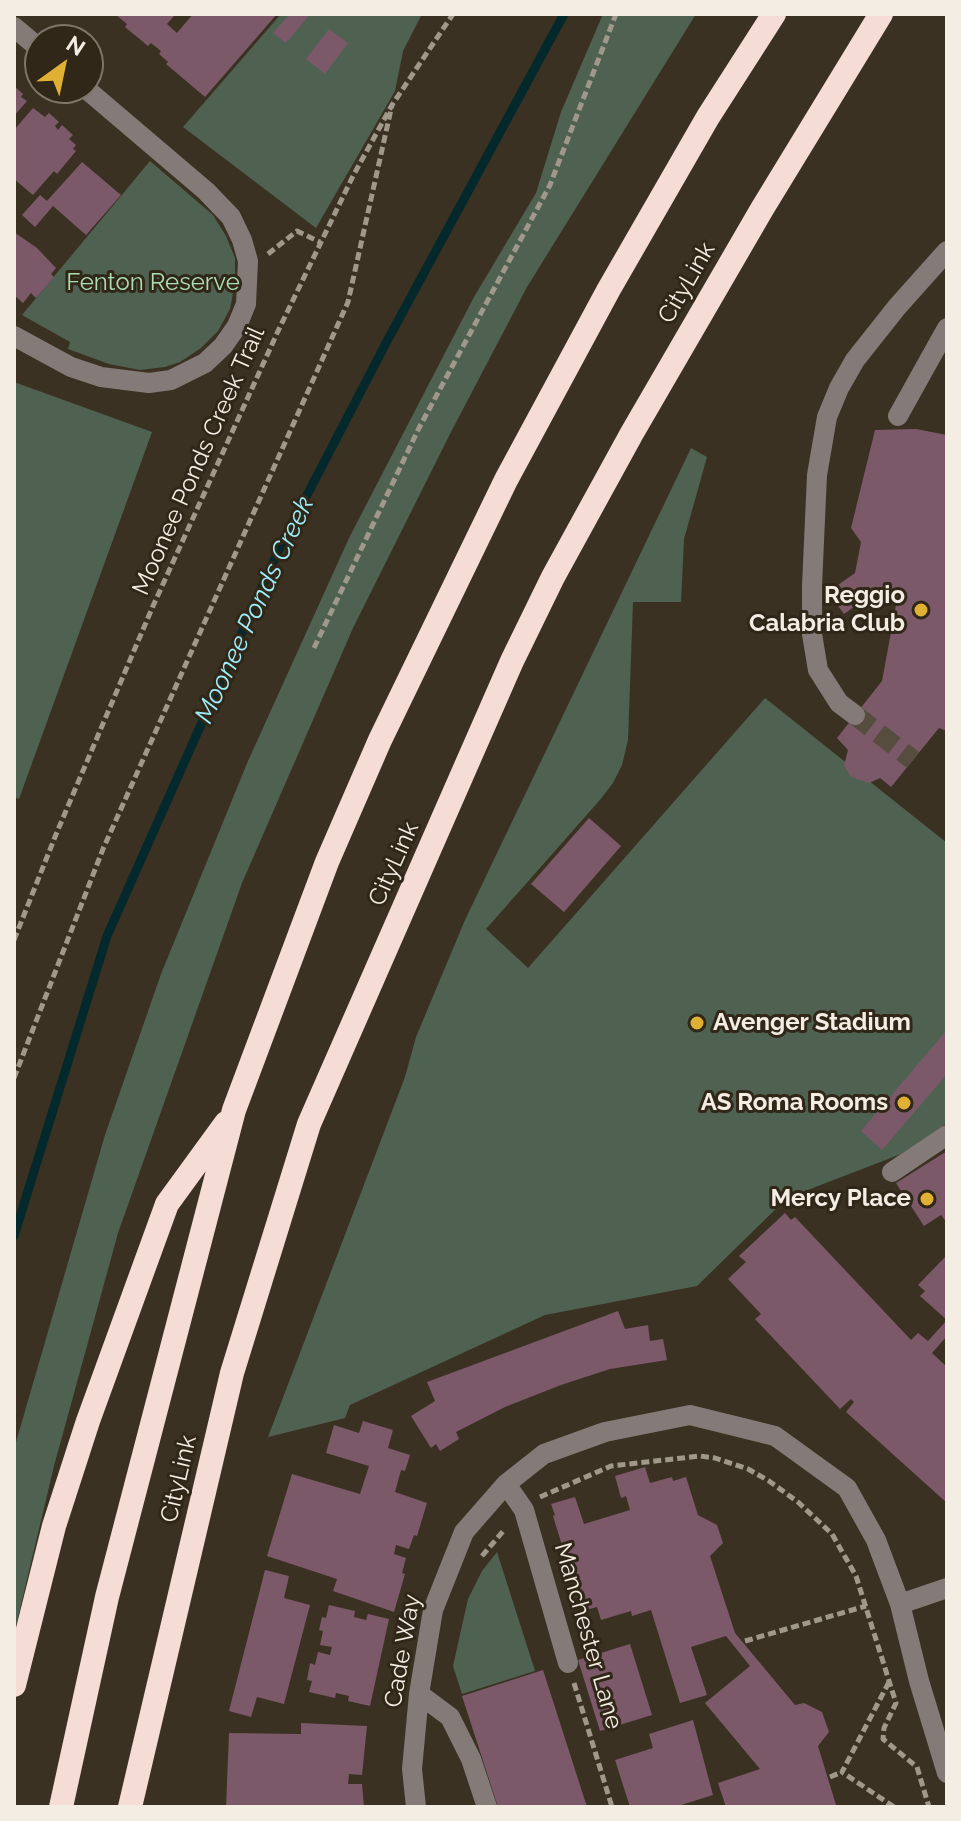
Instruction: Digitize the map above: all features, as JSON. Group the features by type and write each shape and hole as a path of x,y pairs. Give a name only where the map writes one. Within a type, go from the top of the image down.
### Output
{"highway":[{"name":"CityLink","path":"61,1807 107,1597 234,1110 327,862 439,613 506,480 609,289 708,117 774,14"},
{"name":"CityLink","path":"130,1807 232,1373 309,1124 512,661 553,577 739,249 881,14"},
{"path":"14,1685 54,1526 167,1204 234,1110"}],"street":[{"path":"14,336 45,355 101,377 149,383 171,380 205,363 223,346 237,326 246,304 248,261 231,217 206,191 103,104"},
{"path":"855,715 839,703 818,670 812,634 817,475 827,417 855,360 947,251"},
{"path":"898,416 947,328"},
{"path":"892,1172 947,1135"},
{"name":"Cade Way","path":"416,1807 412,1769 419,1694 433,1610 464,1532 506,1484 544,1454 593,1436 690,1415 775,1436 847,1488 876,1540 900,1604 947,1773"},
{"name":"Manchester Lane","path":"506,1484 524,1510 568,1663"},
{"path":"900,1604 947,1588"},
{"path":"419,1694 450,1717 471,1759 487,1807"}],"path":[{"name":"Moonee Ponds Creek Trail","path":"14,940 153,606 320,242 392,105 453,14"},
{"path":"314,648 419,428 550,185 616,14"},
{"path":"14,1078 103,849 348,302 392,105"},
{"path":"248,261 266,256 297,231 320,242"},
{"path":"537,1500 543,1494 611,1466 678,1457 715,1458 748,1469 769,1481 820,1521 850,1561 896,1703 882,1734 883,1739 917,1767 929,1807"},
{"path":"477,1566 505,1529"},
{"path":"745,1641 866,1606"},
{"name":"Manchester Lane","path":"568,1663 612,1807"},
{"path":"830,1777 842,1772 890,1681"},
{"path":"842,1772 894,1807"}],"green space":[{"path":"281,14 422,14 403,51 395,91 316,228 183,127"},
{"path":"603,14 696,14 527,287 451,432 353,628 242,883 118,1233 54,1466 14,1634 14,1449 105,1135 161,974 248,761 350,536 474,297 536,193 561,112"},
{"name":"Fenton Reserve","path":"150,161 213,215 235,258 235,282 230,309 218,331 201,348 180,362 140,370 109,364 68,349 70,342 22,315"},
{"path":"14,382 152,432 19,799 14,797"},
{"path":"691,448 707,457 684,539 681,602 633,602 628,740 622,765 599,801 486,929 528,968 765,698 947,843 947,1123 901,1154 787,1198 697,1286 545,1315 350,1405 345,1418 268,1437 405,1077 416,1037 465,920"},
{"path":"497,1552 535,1671 462,1694 453,1666 468,1599 482,1571"}],"building":[{"path":"115,14 172,14 174,16 167,24 177,33 193,14 277,14 205,97 166,64 168,62 159,54 161,51 151,43 148,46"},
{"path":"290,14 310,14 286,43 273,33"},
{"path":"329,29 348,43 325,74 306,59"},
{"path":"14,86 23,94 24,104 14,116"},
{"path":"33,108 45,117 49,113 59,122 55,126 58,130 62,125 73,135 69,139 76,145 73,149 76,151 57,174 54,171 33,195 14,179 14,130"},
{"path":"82,162 121,195 86,235 53,206 35,227 22,215 40,195 47,201"},
{"path":"14,232 37,248 56,268 51,274 54,277 36,298 31,293 23,303 14,295"},
{"name":"Reggio Calabria Club","path":"916,429 947,435 947,731 939,728 891,787 880,778 869,783 851,777 844,765 848,750 837,738 882,681 896,605 892,599 871,595 844,614 828,592 855,573 861,542 851,528 875,430"},
{"path":"589,818 621,846 564,912 531,884"},
{"name":"AS Roma Rooms","path":"947,1030 947,1074 882,1150 861,1131"},
{"name":"Mercy Place","path":"947,1151 947,1223 941,1215 924,1226 896,1183"},
{"path":"785,1213 791,1220 795,1217 911,1340 918,1333 928,1341 947,1320 947,1336 932,1353 947,1367 947,1503 846,1412 854,1402 851,1399 840,1409 755,1319 761,1314 728,1279 746,1262 739,1256"},
{"name":"Mercy Place","path":"947,1255 947,1320 920,1296 925,1291 918,1285"},
{"path":"618,1311 625,1329 648,1325 650,1341 663,1339 667,1360 610,1369 505,1407 456,1432 459,1439 440,1451 436,1444 431,1448 411,1416 435,1401 427,1382"},
{"path":"363,1421 393,1430 388,1448 410,1455 405,1471 401,1470 395,1492 427,1503 417,1536 414,1535 409,1549 396,1545 394,1554 406,1558 402,1573 405,1574 394,1612 333,1591 337,1579 267,1556 292,1474 360,1494 369,1466 326,1453 334,1425 359,1433"},
{"path":"645,1467 650,1483 686,1477 698,1515 717,1525 723,1543 710,1556 735,1633 795,1705 804,1703 822,1712 829,1732 818,1746 836,1805 840,1807 726,1807 718,1783 760,1769 705,1703 750,1666 726,1636 691,1647 707,1695 680,1703 651,1610 632,1616 631,1611 601,1620 597,1607 582,1611 551,1504 575,1497 584,1524 630,1510 626,1496 621,1498 615,1476"},
{"path":"265,1570 289,1576 284,1598 310,1605 284,1704 257,1697 251,1717 229,1711"},
{"path":"329,1605 355,1611 354,1617 366,1620 368,1614 389,1619 370,1706 348,1701 349,1696 336,1693 335,1698 309,1692 312,1681 307,1680 310,1663 315,1665 318,1652 330,1655 332,1647 320,1645 323,1631 319,1630"},
{"path":"630,1644 652,1715 600,1731 578,1660"},
{"path":"543,1670 587,1807 498,1807 462,1696"},
{"path":"693,1720 713,1795 675,1807 630,1807 615,1760 653,1748 649,1734"},
{"path":"301,1723 367,1726 362,1775 349,1774 348,1784 362,1784 364,1807 226,1807 229,1733 301,1734"}],"waterway":[{"name":"Moonee Ponds Creek","path":"14,1236 107,936 280,547 564,14"}],"tunnel":[{"path":"855,715 913,760"}],"place":[{"name":"Reggio Calabria Club","path":"921,610"},
{"name":"Avenger Stadium","path":"697,1023"},
{"name":"AS Roma Rooms","path":"904,1103"},
{"name":"Mercy Place","path":"927,1199"}]}
